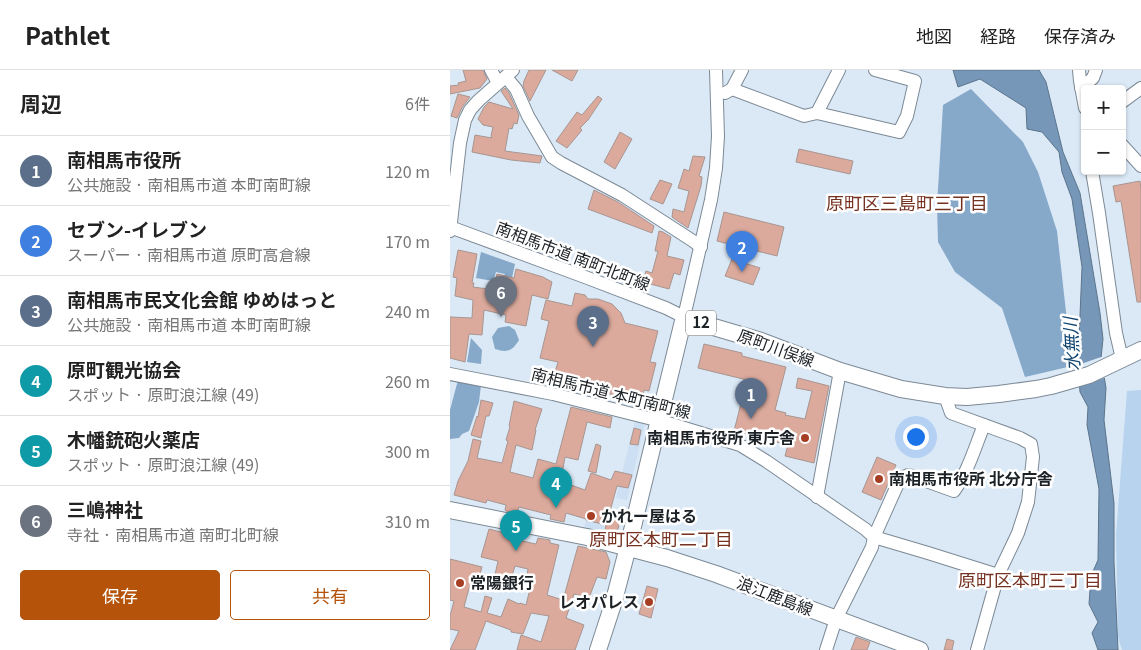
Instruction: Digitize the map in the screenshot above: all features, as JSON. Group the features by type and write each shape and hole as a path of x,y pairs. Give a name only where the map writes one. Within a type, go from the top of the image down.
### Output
{"main road":[{"name":"原町川俣線","path":"684,317 761,341 840,371 901,389 945,396 967,397 999,394 1051,386 1089,375 1141,350"},
{"name":"12","path":"598,650 613,604 628,547 684,317"},
{"name":"浪江鹿島線","path":"450,510 587,537 667,558 716,574 920,650"}],"street":[{"path":"491,70 506,77 516,89 528,116 552,157 622,195 701,247"},
{"path":"684,317 701,247 716,168 718,96 716,70"},
{"path":"718,96 732,89 742,70"},
{"path":"817,113 839,70"},
{"path":"732,89 804,116 817,113 899,132 907,116 915,80 875,70"},
{"path":"1079,70 1081,88"},
{"path":"1085,85 1093,78 1096,70"},
{"path":"450,231 460,143 465,120 470,110 478,101 506,77"},
{"path":"1126,99 1141,88"},
{"path":"1126,149 1141,166"},
{"path":"1093,175 1100,213 1119,361"},
{"name":"南相馬市道 南町北町線","path":"450,227 663,307 684,317"},
{"path":"817,497 840,371"},
{"name":"南相馬市道 本町南町線","path":"450,374 553,394 658,420 740,445 766,461 874,537 998,575"},
{"path":"945,396 951,413 1020,438 1031,444 1033,457 1028,502 1018,534 998,575 977,650"},
{"path":"826,650 836,619 872,547 874,537 900,479 908,475 954,491 968,465 984,425"}],"shaded area":[{"path":"953,70 1039,70 1046,82 1063,152 1080,193 1103,339 1101,358 1106,388 1104,420 1114,503 1114,562 1118,650 1098,650 1092,633 1098,622 1089,604 1091,576 1098,560 1099,489 1087,425 1088,407 1080,392 1078,364 1082,267 1072,199 1062,172 1059,152 1042,132 1027,129 1026,108 980,79 958,87"},
{"path":"971,89 1023,142 1038,172 1057,231 1072,366 1025,377 1002,308 955,272 938,242 937,206 943,105"},
{"path":"481,252 515,264 510,287 502,282 505,274 496,272 493,281 476,278"},
{"path":"509,326 515,330 519,340 509,350 495,349 492,337 498,328"},
{"path":"471,338 482,350 481,364 467,362"},
{"path":"458,380 481,385 479,402 469,431 462,434 459,438 450,439 450,410"},
{"path":"1141,390 1141,650 1122,650 1118,637 1116,535 1127,391"},
{"path":"635,421 645,423 627,500 616,498"},
{"path":"591,507 608,512 603,533 584,528"}],"pier":[{"path":"1104,356 1107,377 1077,387 1075,366"}],"building":[{"path":"463,70 483,70 487,79 480,88 450,94 450,86 459,85 458,83 466,81"},
{"path":"529,70 546,70 530,101 523,86"},
{"path":"552,70 578,70 572,81"},
{"path":"505,88 519,115 517,124 514,123 512,129 509,128 505,151 542,156 540,163 511,160 472,152 475,135 492,138 493,127 483,125 478,119 484,107 489,102 513,109 501,91"},
{"path":"458,94 470,97 457,118 451,116"},
{"path":"598,96 602,99 588,120 580,128 582,130 567,148 556,141 577,112 582,115"},
{"path":"620,132 632,139 615,169 604,162"},
{"path":"799,149 853,161 850,174 796,162"},
{"path":"693,156 705,157 699,176 702,177 701,186 688,228 672,217 673,209 684,212 689,191 678,188 684,169 689,171"},
{"path":"660,180 672,184 663,204 650,199"},
{"path":"1140,181 1141,302 1137,302 1121,201 1116,202 1113,186"},
{"path":"594,190 618,202 654,226 652,233 588,209"},
{"path":"724,212 784,227 777,256 717,241"},
{"path":"659,231 671,237 667,256 684,260 680,275 674,273 669,289 643,282 646,271 652,273 658,251 655,251"},
{"path":"458,250 477,254 473,287 488,289 491,282 495,282 497,274 514,278 516,269 543,277 552,282 548,299 532,295 526,326 505,322 506,315 484,310 482,335 469,334 465,362 450,358 450,317 472,318 473,300 455,296 457,278 453,277"},
{"path":"732,259 760,268 753,285 725,276"},
{"path":"575,293 585,295 588,299 598,299 612,304 621,313 625,323 658,331 650,362 656,363 649,391 644,390 641,402 553,379 558,362 540,358 549,321 541,319 546,300 572,306"},
{"path":"704,344 742,353 742,356 786,367 775,410 786,413 785,415 805,419 812,391 796,388 798,378 829,386 814,463 785,456 788,445 734,431 747,380 698,368"},
{"path":"481,400 493,403 489,416 486,416 481,438 471,435 478,417"},
{"path":"514,401 542,409 535,430 532,450 516,445 510,472 533,478 538,459 556,464 571,407 612,417 610,428 587,422 578,460 565,457 557,502 571,485 585,490 591,473 611,480 615,471 632,475 628,488 617,486 609,515 621,518 618,529 613,532 605,530 606,525 566,513 564,522 550,519 551,515 519,507 517,513 506,511 506,505 487,500 486,503 454,495 458,481 468,461 473,439 481,441 477,458 502,463 508,441 506,440"},
{"path":"634,428 641,430 638,445 630,444"},
{"path":"596,444 601,446 596,473 588,471"},
{"name":"南相馬市役所 北分庁舎","path":"877,457 896,465 881,500 862,492"},
{"path":"489,529 516,536 517,534 523,537 522,541 536,544 538,538 550,540 550,543 559,545 547,595 563,600 578,546 606,552 610,562 606,579 597,577 589,598 574,594 566,618 584,625 575,650 517,650 521,635 541,642 549,616 531,613 523,634 511,632 511,630 486,621 475,650 450,650 459,631 450,629 450,616 454,601 450,600 450,559 482,567 479,577 472,577 464,607 481,612 485,596 492,598 487,613 501,617 508,599 526,605 533,577 527,576 528,569 515,566 508,589 500,587 503,581 494,579 498,561 481,557"},
{"name":"レオパレス","path":"647,586 658,589 651,618 639,614"},
{"path":"856,637 870,642 867,650 851,650"},
{"path":"947,639 954,641 952,650 944,650"}],"place":[{"name":"セブン-イレブン","path":"742,272"},
{"name":"三嶋神社","path":"501,317"},
{"name":"南相馬市民文化会館 ゆめはっと","path":"593,347"},
{"name":"南相馬市役所","path":"751,419"},
{"name":"南相馬市役所 東庁舎","path":"805,438"},
{"name":"南相馬市役所 北分庁舎","path":"879,479"},
{"name":"原町観光協会","path":"556,508"},
{"name":"かれー屋はる","path":"591,516"},
{"name":"木幡銃砲火薬店","path":"516,551"},
{"name":"常陽銀行","path":"460,583"},
{"name":"レオパレス","path":"649,602"}],"district":[{"name":"原町区三島町三丁目","path":"907,204"},
{"name":"原町区本町二丁目","path":"661,540"},
{"name":"原町区本町三丁目","path":"1030,581"}],"water label":[{"name":"水無川","path":"1072,344"}]}
